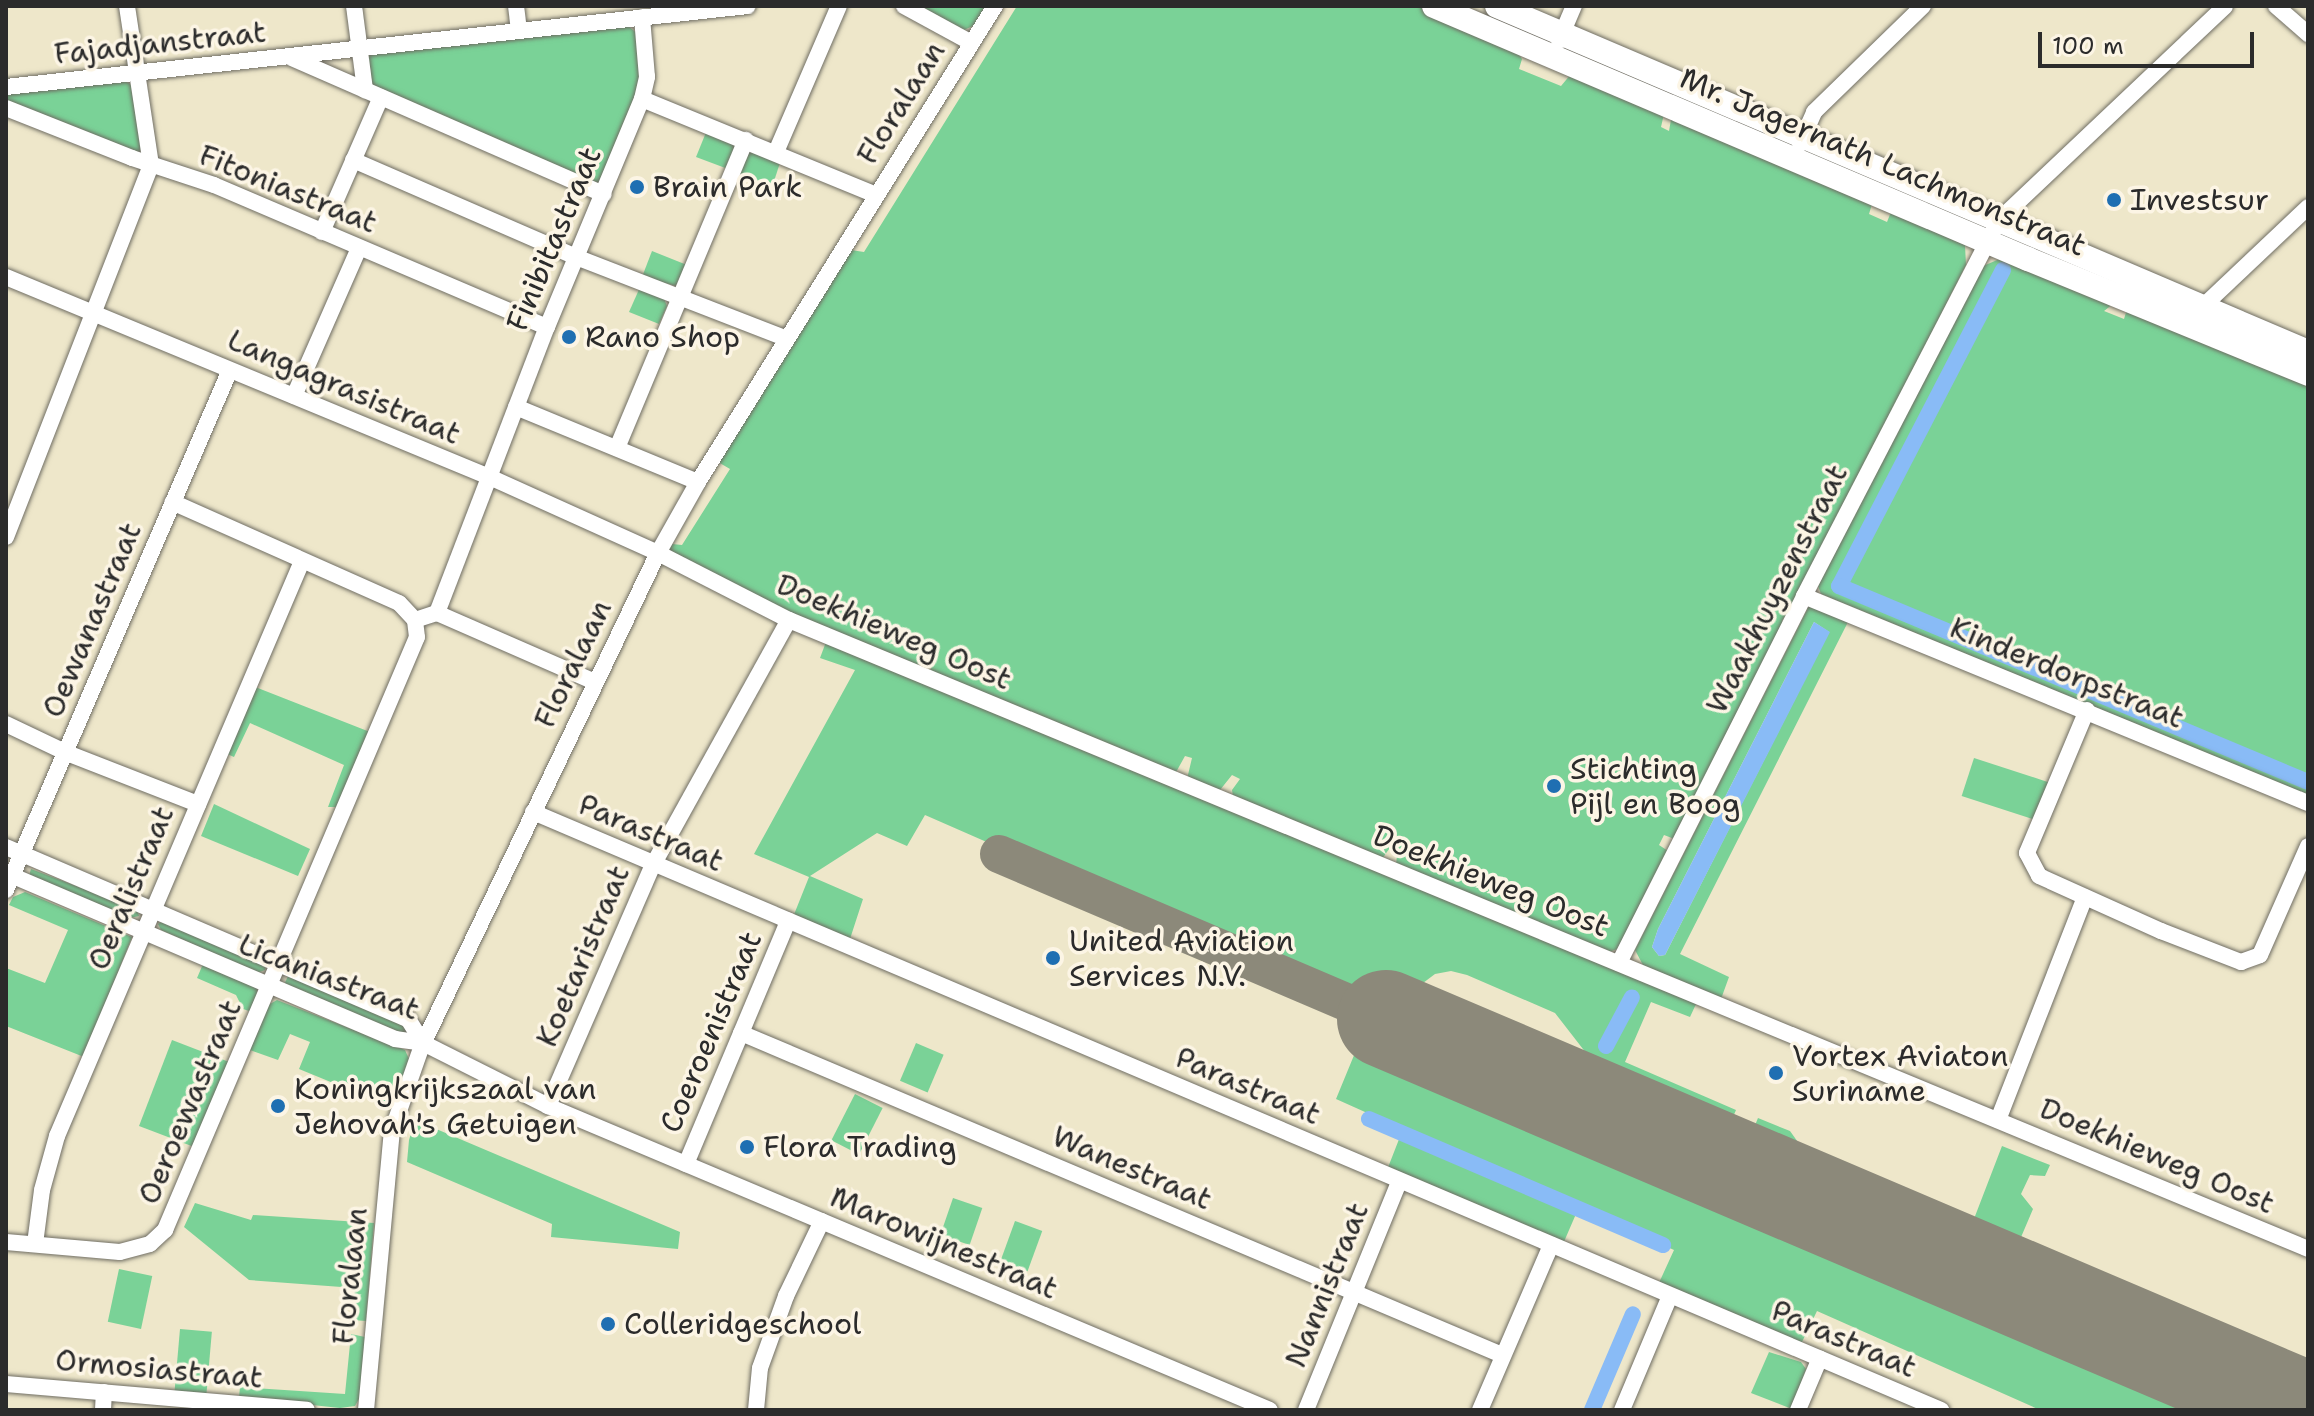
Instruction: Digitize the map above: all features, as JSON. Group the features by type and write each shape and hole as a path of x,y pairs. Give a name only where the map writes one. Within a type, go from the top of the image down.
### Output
{"main road":[{"name":"Mr. Jagernath Lachmonstraat","path":"1434,6 1558,46 1803,136 1993,230 2195,317 2308,374"},
{"name":"Mr. Jagernath Lachmonstraat","path":"1497,6 1558,46 1792,159 1993,230"},
{"name":"Mr. Jagernath Lachmonstraat","path":"2195,317 2308,352"}],"street":[{"path":"6,537 151,165 127,6"},
{"path":"322,232 353,160 373,93 358,49 354,6"},
{"path":"516,6 519,31"},
{"name":"Fajadjanstraat","path":"6,87 748,6"},
{"path":"776,152 839,6"},
{"path":"904,6 972,43"},
{"name":"Floralaan","path":"366,1410 392,1131 423,1043 658,553 698,482 995,6"},
{"path":"1558,46 1574,6"},
{"path":"1792,159 1814,112 1923,6"},
{"name":"Waakhuyzenstraat","path":"1619,963 1993,230 2225,6"},
{"path":"2276,6 2308,34"},
{"name":"Finibitastraat","path":"437,613 487,477 642,99 647,77 642,17"},
{"path":"292,58 604,194"},
{"path":"642,99 876,195"},
{"name":"Fitoniastraat","path":"6,108 151,165 214,185 547,327"},
{"path":"617,448 678,294 746,140"},
{"path":"353,160 576,257 678,294 787,339"},
{"path":"2195,317 2308,207"},
{"path":"294,396 359,248"},
{"name":"Langagrasistraat","path":"6,277 487,477 658,553"},
{"name":"Oewanastraat","path":"8,880 24,854 230,370"},
{"path":"516,407 698,482"},
{"path":"172,502 399,603 415,620 437,613 595,682"},
{"name":"Doekhieweg Oost","path":"658,553 789,620 2308,1249"},
{"name":"Oeralistraat","path":"35,1244 42,1190 57,1136 302,561"},
{"name":"Kinderdorpstraat","path":"1804,596 2308,803"},
{"name":"Oeroewastraat","path":"6,1242 120,1252 135,1250 159,1238 280,963 417,637 415,620"},
{"name":"Koetaristraat","path":"548,1106 653,865 789,620"},
{"path":"2087,710 2027,853 2039,876 2241,962 2260,955 2308,846"},
{"path":"6,724 67,753 198,804"},
{"name":"Parastraat","path":"533,812 1941,1410"},
{"name":"Licaniastraat","path":"6,847 408,1019 423,1043"},
{"name":"Licaniastraat","path":"8,880 144,931 395,1039 423,1043"},
{"path":"1998,1120 2085,897"},
{"name":"Coeroenistraat","path":"686,1164 788,921"},
{"name":"Wanestraat","path":"741,1033 1502,1355"},
{"name":"Marowijnestraat","path":"423,1043 548,1106 1270,1410"},
{"name":"Nannistraat","path":"1306,1410 1399,1182"},
{"path":"756,1410 760,1368 786,1296 822,1221"},
{"path":"1480,1410 1551,1245"},
{"path":"1626,1409 1670,1296"},
{"path":"1798,1410 1820,1358"},
{"name":"Ormosiastraat","path":"6,1384 307,1410"},
{"path":"103,1410 104,1392"}],"green space":[{"path":"920,6 986,6 973,26 964,30"},
{"path":"1017,6 1417,6 1516,50 1522,59 1519,69 1561,86 1571,74 1664,114 1661,127 1669,131 1672,114 1873,201 1869,214 1887,222 1891,212 1965,245 1966,265 1792,608 1781,606 1779,609 1787,612 1782,621 1786,623 1677,840 1664,835 1659,845 1668,851 1620,948 1609,952 1396,865 1398,845 1394,842 1382,859 1233,796 1232,790 1240,779 1232,775 1220,790 1187,779 1192,758 1185,756 1175,774 930,672 936,651 926,648 918,665 676,566 669,549 672,544 682,545 730,469 718,462 851,250 864,252"},
{"path":"628,26 638,34 641,80 601,184 374,88 371,81 367,55"},
{"path":"125,81 133,86 142,150 134,155 6,103 6,92"},
{"path":"707,130 734,141 737,148 728,169 696,157"},
{"path":"748,148 781,159 773,185 739,175"},
{"path":"652,251 687,265 676,286 642,277"},
{"path":"2002,258 2113,304 2104,311 2124,319 2128,306 2308,383 2308,795 1821,594 1818,586 1983,266"},
{"path":"641,285 662,294 667,306 659,324 629,312"},
{"path":"1809,606 1848,622 1680,954 1729,977 1721,999 1644,967 1635,950","holes":["1814,622 1829,632 1665,955 1659,956 1652,947 1658,929"]},
{"path":"826,642 1697,1002 1690,1017 1651,1002 1625,1062 1736,1110 1724,1138 1614,1089 1555,1013 1467,975 1451,971 1435,974 1415,989 1405,1004 1379,998 1082,870 1076,881 925,815 907,846 877,833 810,876 863,899 849,942 793,917 809,877 754,854 855,670 820,658"},
{"path":"253,686 370,732 339,807 328,807 344,765 250,723 234,757 225,753"},
{"path":"1974,758 2049,782 2037,820 1962,796"},
{"path":"214,804 310,849 298,876 201,836"},
{"path":"31,869 137,909 139,916 130,918 29,876"},
{"path":"25,892 132,937 84,1057 6,1026 6,968 45,983 68,930 9,905 13,897"},
{"path":"163,921 266,966 265,970 257,973 161,930 158,924"},
{"path":"203,964 257,988 258,998 252,1012 243,1009 236,995 197,978"},
{"path":"288,976 403,1023 408,1031 404,1033 382,1026 284,985"},
{"path":"277,1000 405,1050 409,1059 394,1108 299,1069 310,1042 290,1034 278,1060 250,1050 268,1005"},
{"path":"172,1040 232,1063 199,1149 139,1126"},
{"path":"916,1043 944,1055 928,1092 900,1081"},
{"path":"1357,1048 2203,1410 2040,1410 1817,1311 1801,1344 1658,1285 1674,1250 1579,1207 1563,1244 1387,1170 1403,1129 1336,1099"},
{"path":"855,1094 883,1108 859,1154 831,1140"},
{"path":"1758,1118 1790,1131 1810,1159 1808,1174 1746,1147"},
{"path":"415,1120 680,1232 678,1249 551,1237 552,1224 407,1162"},
{"path":"2002,1146 2050,1165 2045,1176 2030,1175 2021,1194 2033,1209 2013,1256 1967,1237"},
{"path":"953,1198 982,1208 970,1245 940,1235"},
{"path":"195,1203 251,1220 253,1215 374,1223 366,1321 352,1320 355,1288 249,1280 184,1227"},
{"path":"1015,1221 1042,1231 1028,1271 1000,1261"},
{"path":"119,1269 152,1276 141,1329 108,1322"},
{"path":"180,1329 212,1332 206,1394 175,1391"},
{"path":"351,1334 365,1337 360,1397 355,1406 340,1408 239,1397 240,1387 345,1394"},
{"path":"1769,1352 1801,1362 1806,1369 1792,1409 1751,1393"}],"water":[{"path":"1814,622 1830,632 1665,955 1659,956 1652,947 1658,929"}],"waterway":[{"path":"2003,270 1839,586 2308,782"},
{"path":"1606,1046 1632,997"},
{"path":"1369,1119 1663,1245"},
{"path":"1592,1410 1633,1314"}],"taxiway":[{"path":"999,854 1386,1019"}],"runway":[{"path":"1386,1019 2305,1410"}],"place":[{"name":"Brain Park","path":"637,187"},
{"name":"Investsur","path":"2114,200"},
{"name":"Rano Shop","path":"569,337"},
{"name":"Stichting Pijl en Boog","path":"1554,786"},
{"name":"United Aviation Services N.V.","path":"1053,958"},
{"name":"Vortex Aviaton Suriname","path":"1776,1073"},
{"name":"Koningkrijkszaal van Jehovah's Getuigen","path":"278,1106"},
{"name":"Flora Trading","path":"747,1147"},
{"name":"Colleridgeschool","path":"608,1324"}]}
